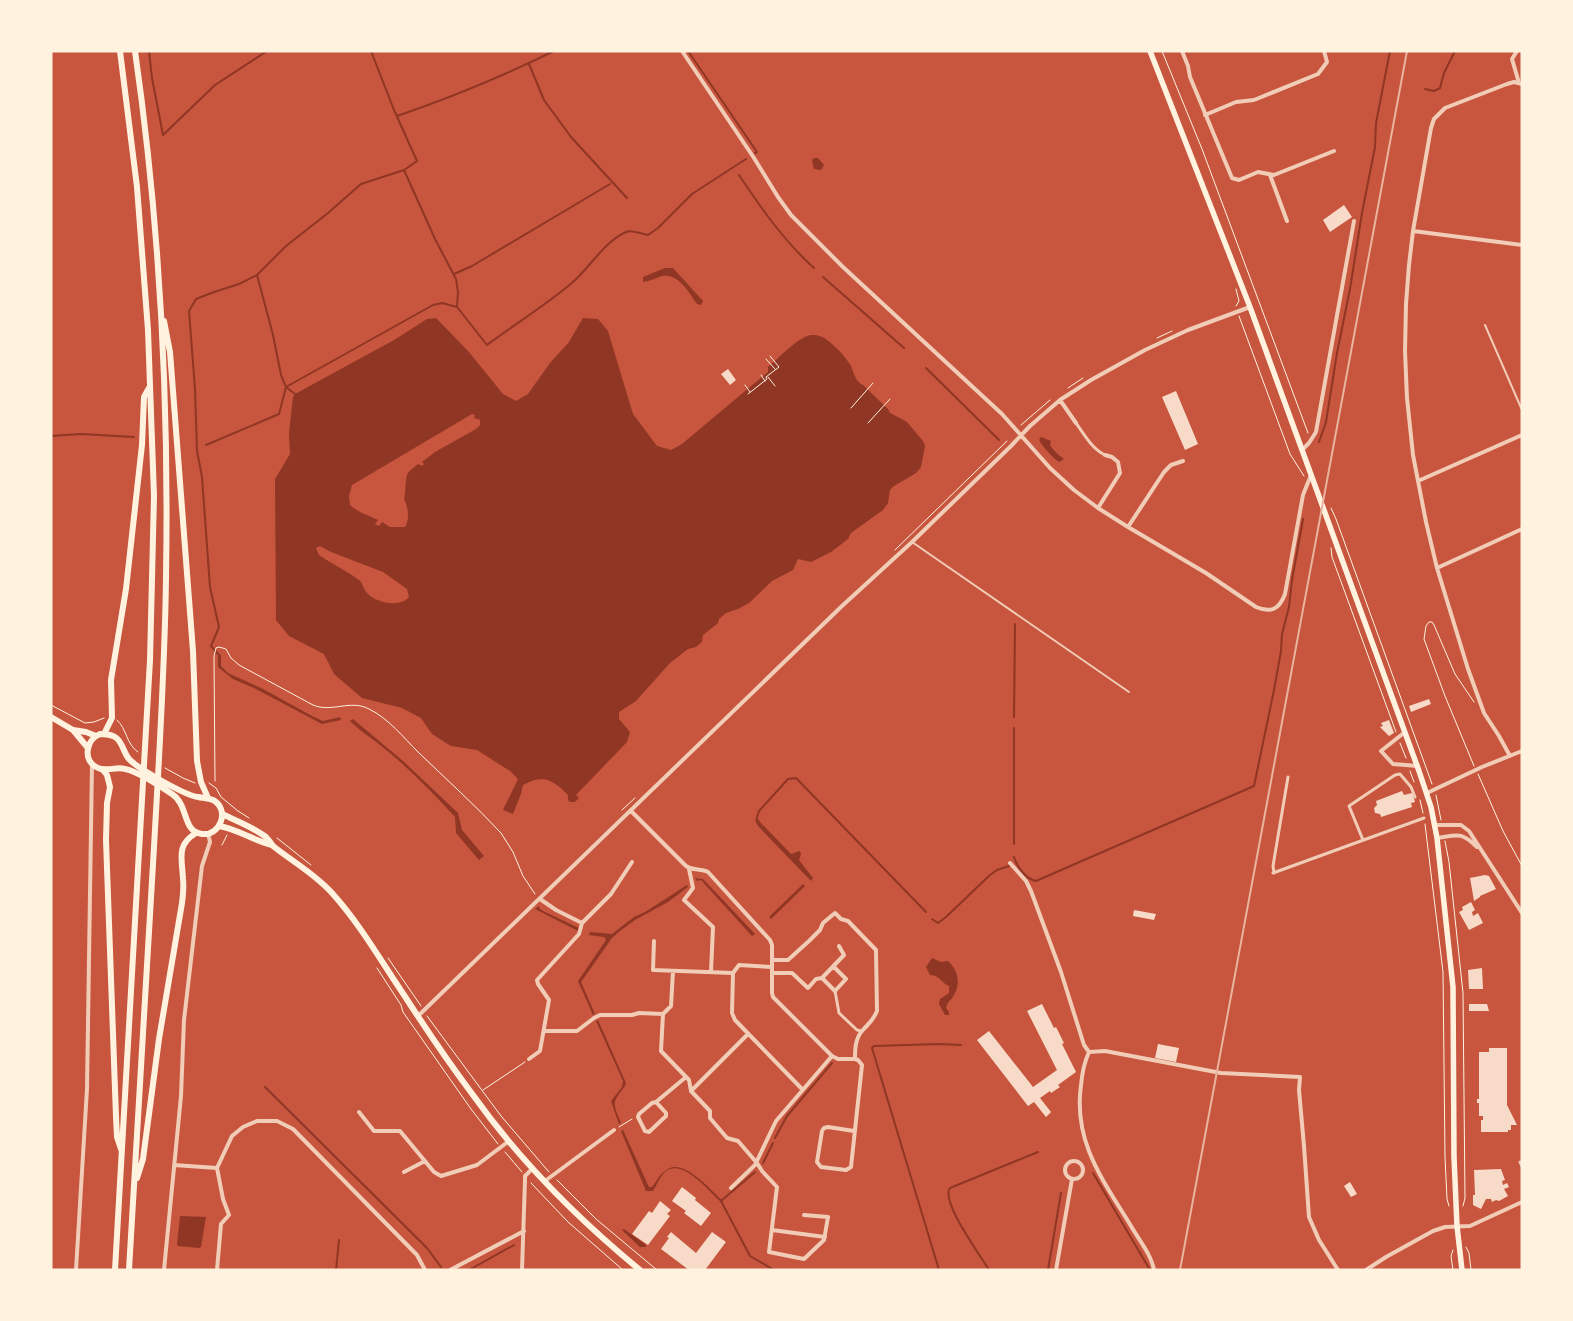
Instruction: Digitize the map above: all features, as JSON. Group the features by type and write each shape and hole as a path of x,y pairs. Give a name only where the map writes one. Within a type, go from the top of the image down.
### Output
{"main road":[{"path":"115,1270 150,660 154,496 148,330 137,188 120,51"},
{"path":"129,1270 160,747 166,605 167,493 164,380 159,293 150,186 135,51"},
{"path":"1150,51 1250,307 1427,792 1437,838 1453,987 1454,1157 1462,1270"},
{"path":"159,293 170,352 192,642 197,761 201,782 208,798"},
{"path":"104,734 112,718 111,680 126,589 142,445 144,397 150,387"},
{"path":"51,717 73,730 88,748"},
{"path":"73,730 96,736"},
{"path":"122,1153 117,1137 106,840 110,787 107,775 89,760 89,743 96,736 104,734 110,734 118,739 129,759 135,764 192,796 208,798 217,804 222,814 220,826"},
{"path":"103,770 122,768 132,771 173,794 181,803 188,824 196,832 208,834 220,826 273,845"},
{"path":"222,814 266,838 317,879 343,906 367,938 474,1097 509,1140 545,1182 588,1225 640,1270"},
{"path":"134,1189 143,1159 159,1039 182,903 182,850 188,838 196,832"}],"street":[{"path":"682,51 791,215 837,261 1002,414 1050,468 1074,490 1098,508 1206,573 1256,608 1271,610 1277,608 1285,594 1304,495 1310,475"},
{"path":"1182,51 1190,77 1232,178 1239,180 1258,172 1274,175 1334,151"},
{"path":"1205,115 1236,102 1254,100 1318,74 1327,62 1324,51"},
{"path":"1510,756 1484,714 1468,669 1426,522 1413,455 1405,351 1407,294 1413,231 1434,119 1445,108 1507,84 1521,83 1512,60 1517,51"},
{"path":"1270,175 1287,222"},
{"path":"1302,450 1316,432 1354,221"},
{"path":"1413,231 1522,244"},
{"path":"418,1016 842,606 912,542 1030,426 1060,400 1091,380 1145,350 1188,330 1250,307"},
{"path":"1060,400 1097,450 1118,462 1120,473 1098,508"},
{"path":"1418,481 1522,435"},
{"path":"1128,527 1164,472 1171,465 1182,460"},
{"path":"1438,568 1522,529"},
{"path":"1405,732 1381,751 1393,764 1418,766"},
{"path":"1427,792 1522,751"},
{"path":"76,1270 87,1089 92,764"},
{"path":"1363,840 1348,806 1395,774 1400,774 1416,796"},
{"path":"1288,777 1273,873 1424,818"},
{"path":"631,811 690,869 693,888 684,900 713,927 711,972"},
{"path":"1435,825 1461,825 1469,831 1522,913"},
{"path":"164,1270 181,1096 184,1020 202,866 210,842 208,834"},
{"path":"1437,838 1454,835 1463,836 1468,838 1482,853"},
{"path":"529,1059 540,1050 549,1000 537,980 579,934 582,923 611,894 632,862"},
{"path":"1010,862 1026,881 1031,891 1061,972 1084,1045 1089,1052"},
{"path":"690,869 708,872 770,940 772,945 773,997 832,1056 838,1059 855,1059 862,1064 851,1167 846,1170 820,1167 817,1162 824,1128 854,1131"},
{"path":"540,899 556,910 582,923"},
{"path":"772,960 788,960 815,936 823,924 835,913 841,920 848,921 876,950 877,1012 874,1020 862,1031 855,1047 855,1059"},
{"path":"654,942 653,970 733,973"},
{"path":"772,973 792,974 808,988 816,979 822,978 844,956 840,946"},
{"path":"772,967 738,965 733,973 732,1012 735,1020 802,1090"},
{"path":"834,967 846,979 835,991"},
{"path":"673,971 671,1006 664,1014 661,1051 690,1080 691,1091 710,1111 710,1118 727,1138 738,1141 777,1187 769,1252 804,1259 824,1240 828,1217 804,1215"},
{"path":"822,978 835,991 839,1012 857,1030 862,1031"},
{"path":"544,1031 577,1032 594,1018 605,1015 664,1014"},
{"path":"691,1091 748,1034"},
{"path":"1089,1052 1105,1051 1221,1073 1300,1077 1299,1090 1309,1218 1315,1233 1338,1270"},
{"path":"1089,1052 1083,1071 1078,1103 1085,1141 1098,1172 1154,1270"},
{"path":"731,1188 757,1163 776,1121 832,1056"},
{"path":"656,1102 666,1113 666,1116 650,1132 644,1131 638,1117 639,1114 686,1077"},
{"path":"359,1112 374,1131 395,1130 404,1133 424,1161 438,1175 446,1175 477,1165 509,1140"},
{"path":"217,1270 221,1224 230,1215 223,1198 217,1168 232,1136 243,1127 257,1121 277,1121 293,1129 417,1254 425,1270"},
{"path":"545,1182 614,1130"},
{"path":"404,1172 424,1161"},
{"path":"1070,1162 1076,1162 1081,1165 1083,1171 1081,1176 1072,1179 1065,1173 1066,1167 1070,1162"},
{"path":"174,1164 217,1168"},
{"path":"522,1270 525,1176 533,1168"},
{"path":"1056,1270 1072,1179"},
{"path":"1366,1270 1433,1231 1445,1227 1470,1226 1522,1202"},
{"path":"772,1230 825,1238"},
{"path":"450,1270 524,1231"}],"lane":[{"path":"1485,325 1522,410"},
{"path":"912,542 1128,692"}],"path":[{"path":"1162,51 1202,149 1308,434 1309,443"},
{"path":"1235,306 1239,303 1236,290"},
{"path":"1239,317 1290,454 1307,484"},
{"path":"748,394 779,367 770,356"},
{"path":"766,359 775,370"},
{"path":"760,375 764,381"},
{"path":"767,376 776,386"},
{"path":"851,408 873,384"},
{"path":"745,385 750,392"},
{"path":"868,424 890,399"},
{"path":"1330,507 1434,790"},
{"path":"1330,548 1409,766"},
{"path":"1473,762 1445,696 1424,639 1428,623 1432,622 1456,674 1474,703"},
{"path":"216,781 214,656 216,648 219,647 226,649 231,658 239,665 313,705 325,709 354,704 376,713 423,756 501,834 513,852 523,876 536,895"},
{"path":"51,705 85,723 94,722 102,718 112,718 122,725 132,748 143,755"},
{"path":"159,764 190,782 210,783 221,796"},
{"path":"1479,776 1503,831 1522,866"},
{"path":"1448,856 1463,993 1465,1188 1463,1209"},
{"path":"1430,859 1443,972 1445,1157 1449,1210"},
{"path":"374,962 403,1012 470,1109 525,1176 568,1222 623,1270"},
{"path":"406,983 448,1046 456,1053 501,1116 553,1176 596,1219 657,1270"},
{"path":"482,1091 529,1059"},
{"path":"624,1125 639,1114"},
{"path":"1466,1246 1469,1253 1471,1270"},
{"path":"1453,1248 1451,1256 1453,1270"}],"shaded area":[{"path":"818,158 824,165 821,170 814,169 812,160"},
{"path":"665,268 673,268 703,301 701,305 697,304 683,285 674,278 662,276 643,282 643,277"},
{"path":"436,318 468,351 503,394 516,401 528,394 550,363 569,342 583,318 598,319 608,331 633,414 657,446 671,450 682,444 768,372 768,367 795,343 807,336 818,335 829,341 843,355 859,382 890,413 907,422 923,441 925,446 921,467 916,473 894,486 890,490 888,503 883,510 851,533 848,539 831,552 811,562 798,559 793,570 772,581 749,603 726,613 719,619 718,623 703,635 702,642 696,647 688,649 670,663 636,701 619,712 619,719 630,732 627,742 576,795 579,798 575,802 570,802 568,795 553,782 543,779 537,780 523,785 513,814 503,810 518,779 510,771 477,750 451,746 432,734 421,718 402,708 362,698 334,674 324,654 289,636 276,620 275,479 290,454 289,433 293,397 295,394 394,340 427,319","holes":["472,414 475,415 474,418 480,420 480,425 476,429 435,452 422,462 424,464 422,466 418,464 408,473 404,499 407,505 408,521 405,527 390,527 382,522 379,526 375,524 378,520 350,505 349,496 352,485","320,546 383,572 407,589 409,597 394,603 382,602 376,599 366,591 359,580 319,555 316,548"]},
{"path":"1041,437 1051,441 1051,447 1064,459 1059,462 1053,457 1039,440"},
{"path":"218,656 221,656 221,666 228,673 263,689 323,721 340,717 341,720 322,724 233,679 218,667"},
{"path":"353,719 403,761 458,813 462,830 484,856 479,860 456,833 455,817 410,770 350,721"},
{"path":"757,817 791,854 800,851 799,860 813,878 811,881 758,826 755,820"},
{"path":"695,878 703,879 755,934 752,936 701,880 697,881"},
{"path":"803,884 805,886 771,919 769,917"},
{"path":"687,885 688,887 668,902 635,920 612,938 581,982 595,1014 593,1015 578,981 606,940 604,937 589,935 590,932 612,934 634,917"},
{"path":"539,906 545,912 579,928 578,931 535,909"},
{"path":"932,958 941,962 948,961 956,973 958,981 956,990 946,1008 949,1015 945,1015 939,1004 940,999 949,993 949,986 930,975 926,967"},
{"path":"598,1020 626,1083 615,1100 616,1111 621,1123 619,1124 611,1101 622,1087 623,1081 596,1021"},
{"path":"623,1130 649,1187 652,1187 661,1175 668,1169 675,1167 682,1168 690,1172 723,1201 721,1202 688,1173 673,1168 666,1171 653,1191 646,1191 621,1131"},
{"path":"180,1216 206,1217 201,1247 178,1246"},
{"path":"624,1229 646,1245 646,1247 640,1247 622,1230"}],"building":[{"path":"1344,205 1352,217 1330,232 1323,220"},
{"path":"728,369 736,380 730,385 721,374"},
{"path":"1176,391 1198,444 1185,450 1162,397"},
{"path":"1429,699 1431,704 1411,712 1409,706"},
{"path":"1389,720 1394,733 1389,736 1380,727 1383,726 1381,723"},
{"path":"1402,791 1404,795 1412,793 1415,802 1411,803 1412,807 1381,817 1380,814 1375,813 1376,801"},
{"path":"1489,876 1496,889 1480,896 1474,901 1470,878"},
{"path":"1471,902 1475,910 1472,912 1473,916 1478,913 1483,923 1469,930 1459,912 1463,910 1462,907"},
{"path":"1134,910 1156,914 1154,920 1133,916"},
{"path":"1482,968 1483,989 1469,989 1468,970"},
{"path":"1042,1004 1064,1043 1062,1044 1076,1072 1058,1085 1060,1087 1040,1098 1051,1112 1046,1117 1034,1102 1028,1106 977,1040 989,1031 1033,1087 1057,1070 1027,1011"},
{"path":"1469,1004 1487,1004 1489,1011 1469,1011"},
{"path":"1158,1044 1179,1048 1176,1062 1155,1058"},
{"path":"1489,1048 1507,1048 1507,1105 1517,1125 1511,1125 1511,1130 1508,1130 1508,1132 1481,1132 1483,1116 1479,1116 1479,1103 1477,1103 1477,1099 1479,1099 1479,1052 1489,1052"},
{"path":"1501,1169 1505,1180 1502,1181 1503,1185 1507,1183 1509,1187 1504,1189 1508,1196 1499,1201 1492,1202 1491,1199 1486,1199 1481,1209 1473,1205 1473,1195 1475,1195 1474,1170"},
{"path":"1350,1182 1357,1194 1351,1197 1344,1186"},
{"path":"682,1187 711,1213 701,1226 684,1213 686,1211 672,1201"},
{"path":"660,1201 671,1210 667,1214 670,1216 648,1245 632,1234 649,1211 652,1213"},
{"path":"671,1232 696,1253 712,1232 726,1242 705,1270 689,1270 661,1249"}],"waterway":[{"path":"149,51 163,135 215,85 267,51"},
{"path":"371,51 394,110 417,161 404,170 435,239 456,279 458,292 457,306"},
{"path":"397,116 476,86 554,51"},
{"path":"688,51 757,152 755,153"},
{"path":"1319,442 1326,422 1375,147 1376,123 1390,51"},
{"path":"1425,89 1434,91 1440,88 1444,73 1455,51"},
{"path":"529,64 544,100 571,137 627,198"},
{"path":"206,445 279,414 286,387 433,305 442,303 457,307 487,345 573,282 604,248 618,236 631,231 648,235 658,228 692,194 746,159"},
{"path":"295,394 286,387 281,375 273,335 257,275 286,246 361,184 404,170"},
{"path":"739,175 764,212 803,258 814,268"},
{"path":"454,274 472,266 610,184"},
{"path":"220,656 211,646 219,627 210,587 202,477 197,451 195,389 189,311 196,299 239,284 257,275"},
{"path":"823,277 904,348"},
{"path":"926,368 999,440"},
{"path":"51,436 81,434 134,437"},
{"path":"1014,857 1022,872 1036,881 1254,786 1274,690 1303,519"},
{"path":"1014,717 1015,624"},
{"path":"1014,728 1014,844"},
{"path":"757,817 759,811 788,779 796,778 926,912"},
{"path":"932,919 938,923 990,875 997,870 1009,866"},
{"path":"939,1270 872,1048 874,1046 961,1045"},
{"path":"775,1138 787,1116 832,1063"},
{"path":"265,1087 427,1248 441,1267"},
{"path":"763,1163 773,1143"},
{"path":"989,1270 956,1216 948,1195 950,1188 1038,1152"},
{"path":"721,1201 755,1172"},
{"path":"1093,1173 1150,1270"},
{"path":"1048,1270 1061,1193"},
{"path":"721,1201 750,1256 774,1270"},
{"path":"336,1270 339,1240"},
{"path":"469,1270 514,1245"}],"railway":[{"path":"1180,1270 1407,51"}]}
